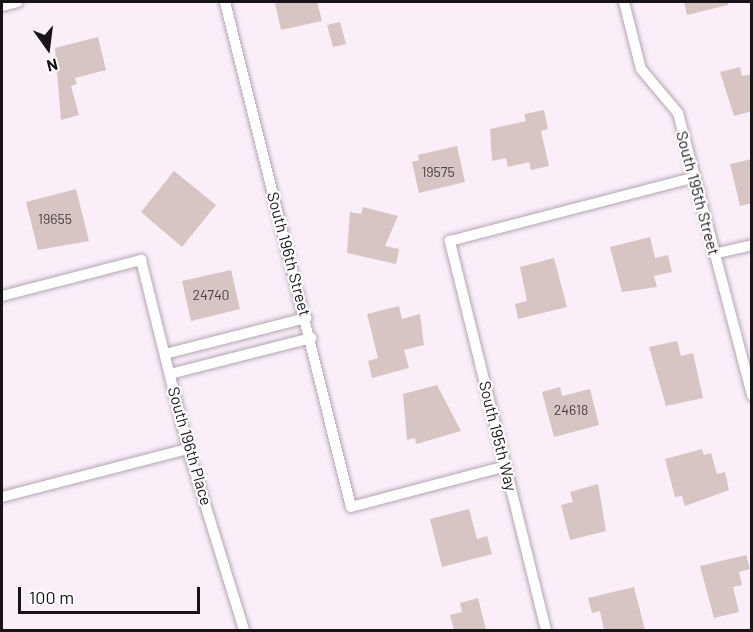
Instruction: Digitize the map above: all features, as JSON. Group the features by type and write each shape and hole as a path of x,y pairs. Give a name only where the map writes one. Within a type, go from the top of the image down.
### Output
{"street":[{"path":"2,6 18,2"},
{"name":"South 196th Street","path":"225,2 311,338 351,507 506,466"},
{"name":"South 195th Street","path":"624,2 641,69 678,113 752,395"},
{"name":"South 195th Way","path":"546,630 450,241 695,177"},
{"path":"714,254 752,245"},
{"name":"South 196th Place","path":"2,296 141,260 189,449 244,630"},
{"path":"165,354 306,318"},
{"path":"170,374 311,338"},
{"path":"207,343 211,363"},
{"path":"2,497 189,449"}],"building":[{"path":"317,2 322,21 281,30 275,3"},
{"path":"684,2 728,2 728,5 687,15"},
{"path":"340,22 346,44 333,47 327,25"},
{"path":"98,37 106,70 75,78 77,84 71,86 79,115 61,120 55,48"},
{"path":"740,67 742,76 752,74 752,111 734,116 720,72"},
{"path":"544,110 548,129 541,131 549,166 531,170 529,162 508,167 506,158 492,161 490,129 526,121 524,114"},
{"path":"457,146 465,182 419,193 412,162 419,160 418,155"},
{"path":"752,159 752,203 740,206 730,164"},
{"path":"174,171 216,205 182,247 141,212"},
{"path":"76,189 89,241 38,250 26,202"},
{"path":"363,207 398,216 385,246 399,249 396,264 347,253 350,212 361,214"},
{"path":"650,237 655,258 668,255 672,272 654,276 657,287 622,292 610,247"},
{"path":"554,258 567,307 518,319 515,304 527,301 520,267"},
{"path":"231,270 240,309 191,321 182,281"},
{"path":"399,306 402,319 420,314 424,345 404,350 409,368 372,378 368,361 378,358 367,314"},
{"path":"677,341 681,356 693,353 703,398 666,406 649,347"},
{"path":"437,385 461,431 416,444 415,438 407,440 403,394"},
{"path":"560,387 562,396 590,389 599,425 554,437 542,392"},
{"path":"702,449 704,455 711,453 717,474 725,472 729,490 685,506 682,496 675,497 665,459"},
{"path":"598,484 606,531 570,540 561,505 573,502 570,492"},
{"path":"469,509 477,539 487,536 492,554 442,567 430,519"},
{"path":"746,555 750,569 739,572 742,585 733,587 739,612 714,618 700,566"},
{"path":"634,587 645,630 604,630 600,611 592,613 588,598"},
{"path":"478,598 486,630 454,630 450,615 462,612 460,603"}]}
